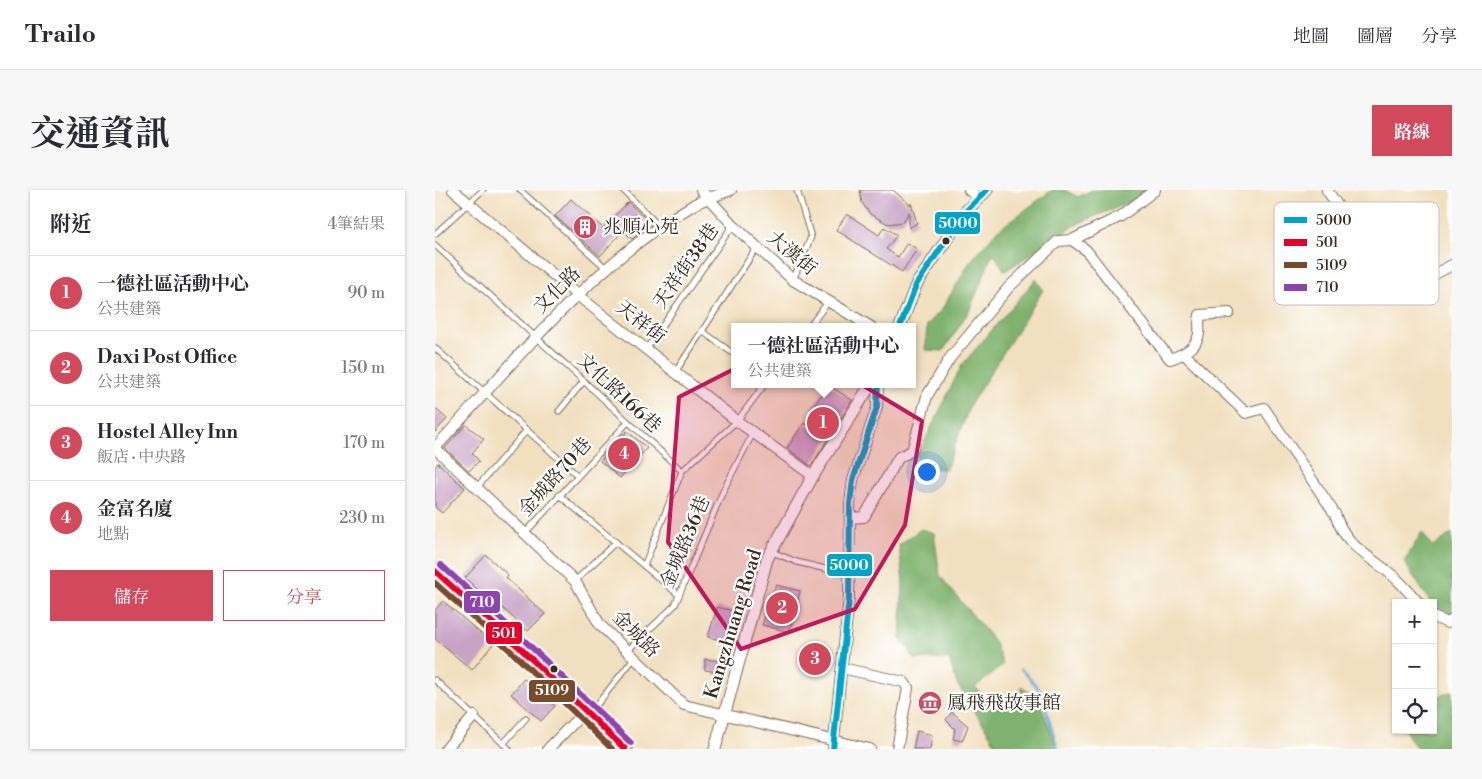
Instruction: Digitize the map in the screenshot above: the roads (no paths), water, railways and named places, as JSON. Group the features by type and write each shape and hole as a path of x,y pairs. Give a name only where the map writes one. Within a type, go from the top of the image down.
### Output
{"main road":[{"path":"435,571 519,647 625,749"}],"street":[{"name":"天祥街","path":"453,190 576,294 647,348 737,421 813,476"},
{"name":"大漢街","path":"701,190 733,225 793,280 864,323"},
{"name":"文化路","path":"435,448 535,337 576,294 605,268 697,203 731,190"},
{"path":"902,323 916,285 965,212 983,194 969,190"},
{"path":"850,518 864,517 899,457 911,451 927,396 950,358 1009,287 1059,241 1072,240 1121,216 1155,190"},
{"path":"1327,190 1334,202"},
{"path":"1072,240 1086,250 1170,359 1184,354 1195,344 1199,334 1200,314 1229,313"},
{"path":"1439,272 1452,265"},
{"path":"1184,354 1247,413 1264,408 1265,413 1335,514 1340,530 1348,541 1394,577 1415,599"},
{"name":"Kangzhuang Road","path":"715,749 771,552 813,476 867,388"},
{"path":"834,745 850,575 850,518 853,480 877,407 878,388"},
{"name":"金城路","path":"435,448 526,532 575,581 599,625 631,653 684,705 834,745 870,749"},
{"path":"1437,619 1448,623 1452,620"},
{"path":"842,668 903,682 908,688 897,749"},
{"path":"548,749 587,713"},
{"path":"446,749 474,716"}],"lane":[{"path":"435,234 483,190"},
{"path":"520,190 605,268"},
{"path":"623,190 661,228"},
{"path":"793,280 811,237 797,190"},
{"name":"天祥街38巷","path":"647,348 733,225"},
{"name":"文化路166巷","path":"435,245 682,472"},
{"path":"676,371 757,248"},
{"path":"812,323 828,302"},
{"path":"702,331 731,352"},
{"path":"435,348 577,475"},
{"path":"559,411 584,381"},
{"path":"644,566 682,472 737,421 762,388"},
{"name":"金城路70巷","path":"526,532 559,494 628,422"},
{"path":"477,487 527,430"},
{"name":"金城路36巷","path":"587,713 631,653 675,605 723,489 753,433"},
{"path":"559,494 679,595"},
{"path":"575,581 616,542"},
{"path":"771,552 797,562 850,575"},
{"path":"435,680 509,749"},
{"path":"503,744 526,718"}],"waterway":[{"path":"1021,669 1040,690 1058,749"}],"place":[{"name":"兆順心苑","path":"585,227"},
{"name":"一德社區活動中心","path":"823,423"},
{"name":"金富名廈","path":"624,454"},
{"name":"Daxi Post Office","path":"782,608"},
{"name":"Hostel Alley Inn","path":"815,659"},
{"name":"鳳飛飛故事館","path":"930,703"}]}
